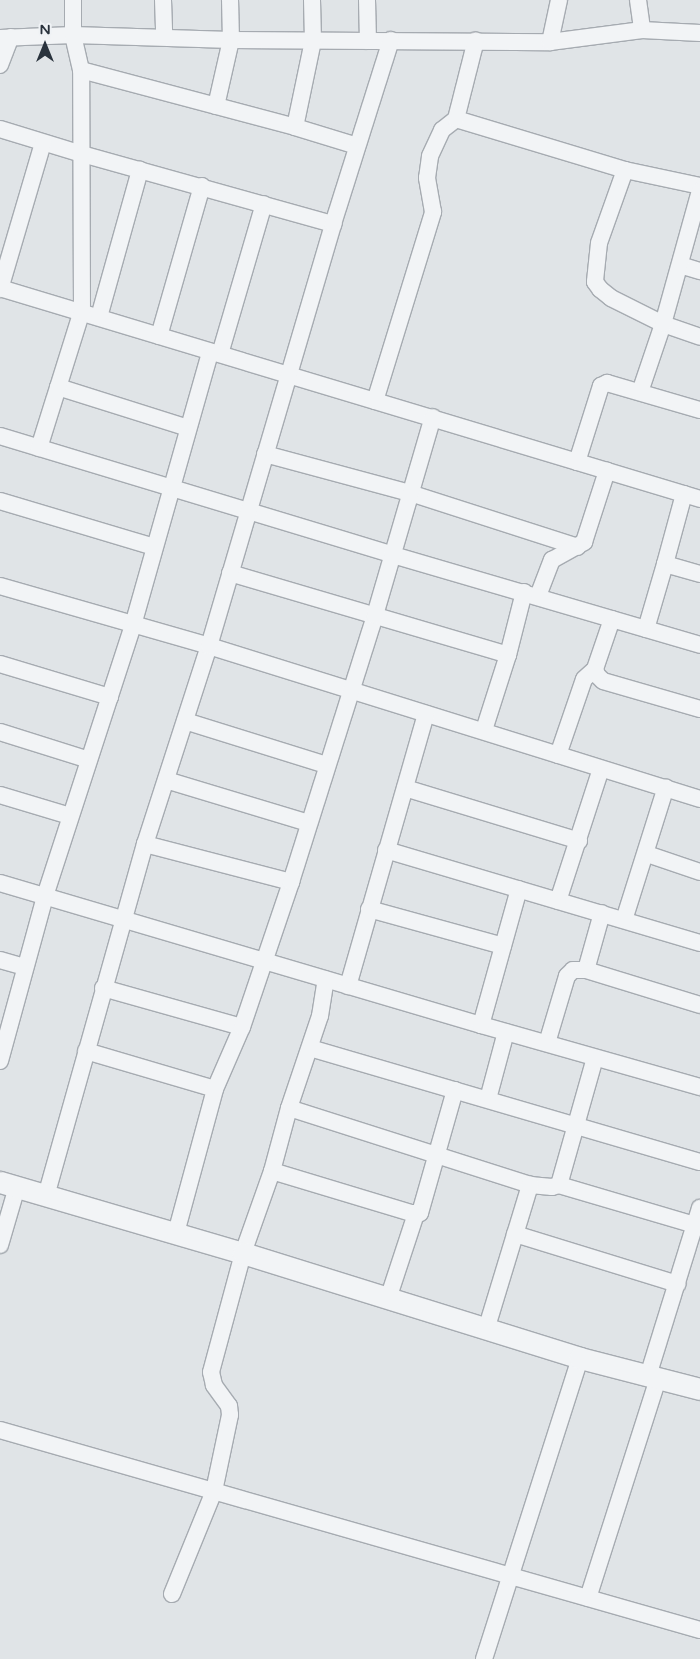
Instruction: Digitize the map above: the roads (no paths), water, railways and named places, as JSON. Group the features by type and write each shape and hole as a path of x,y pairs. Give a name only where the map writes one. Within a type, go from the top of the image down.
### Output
{"street":[{"path":"39,448 82,311 81,70 73,35 73,0"},
{"path":"163,0 164,37"},
{"path":"216,106 231,40 230,0"},
{"path":"296,127 313,41 312,0"},
{"path":"366,0 368,41"},
{"path":"550,42 560,0"},
{"path":"638,0 642,30"},
{"path":"0,65 5,38 73,35 231,40 476,40 550,42 642,30 700,33"},
{"path":"46,1196 145,844 209,646 333,224 391,40"},
{"path":"375,400 433,212 427,178 430,156 442,130 456,119 476,40"},
{"path":"81,70 296,127 357,146"},
{"path":"456,119 625,170 700,186"},
{"path":"0,129 43,143 333,224"},
{"path":"43,143 0,288 82,311 159,336 700,499"},
{"path":"99,317 140,170"},
{"path":"625,170 599,243 596,282 600,289 611,298 663,324 700,337"},
{"path":"159,336 202,186"},
{"path":"640,392 663,324 700,191"},
{"path":"0,1061 4,1028 25,967 70,816 133,625 188,428 264,204"},
{"path":"680,265 700,271"},
{"path":"577,462 600,386 610,382 700,410"},
{"path":"58,387 188,428"},
{"path":"176,1233 216,1089 242,1027 291,882 375,615 433,417"},
{"path":"0,436 249,510 392,555 531,594 700,645"},
{"path":"265,454 410,493 578,547"},
{"path":"484,730 508,655 531,594 552,560 584,542 606,470"},
{"path":"646,629 684,494"},
{"path":"0,501 154,547"},
{"path":"665,564 700,574"},
{"path":"230,573 508,655"},
{"path":"0,586 209,646 426,714 484,730 601,769 666,787 700,799"},
{"path":"558,755 584,678 595,669 612,619"},
{"path":"0,664 110,697"},
{"path":"595,669 597,675 603,681 700,709"},
{"path":"348,986 426,714"},
{"path":"185,721 326,766"},
{"path":"0,732 89,760"},
{"path":"558,901 579,842 601,769"},
{"path":"166,780 308,823"},
{"path":"624,920 647,854 666,787"},
{"path":"405,788 579,842"},
{"path":"0,795 70,816"},
{"path":"145,844 291,882"},
{"path":"386,850 700,943"},
{"path":"647,854 700,872"},
{"path":"0,883 480,1025 700,1087"},
{"path":"480,1025 518,889"},
{"path":"369,909 503,946"},
{"path":"586,970 602,913"},
{"path":"0,960 25,967"},
{"path":"547,1044 567,976 573,970 586,970 700,1005"},
{"path":"172,1594 214,1491 230,1415 229,1406 214,1385 211,1372 243,1253 272,1171 289,1108 320,1016 326,978"},
{"path":"103,988 242,1027"},
{"path":"488,1099 506,1032"},
{"path":"310,1048 576,1124 700,1162"},
{"path":"86,1051 216,1089"},
{"path":"560,1185 595,1058"},
{"path":"388,1299 416,1214 423,1210 435,1154 455,1090"},
{"path":"289,1108 530,1185 552,1187 560,1185 695,1225"},
{"path":"272,1171 416,1214"},
{"path":"0,1245 8,1185 243,1253 580,1358 700,1390"},
{"path":"486,1330 530,1185"},
{"path":"588,1598 700,1208"},
{"path":"515,1234 678,1284"},
{"path":"484,1659 580,1358"},
{"path":"0,1430 700,1630"}]}
